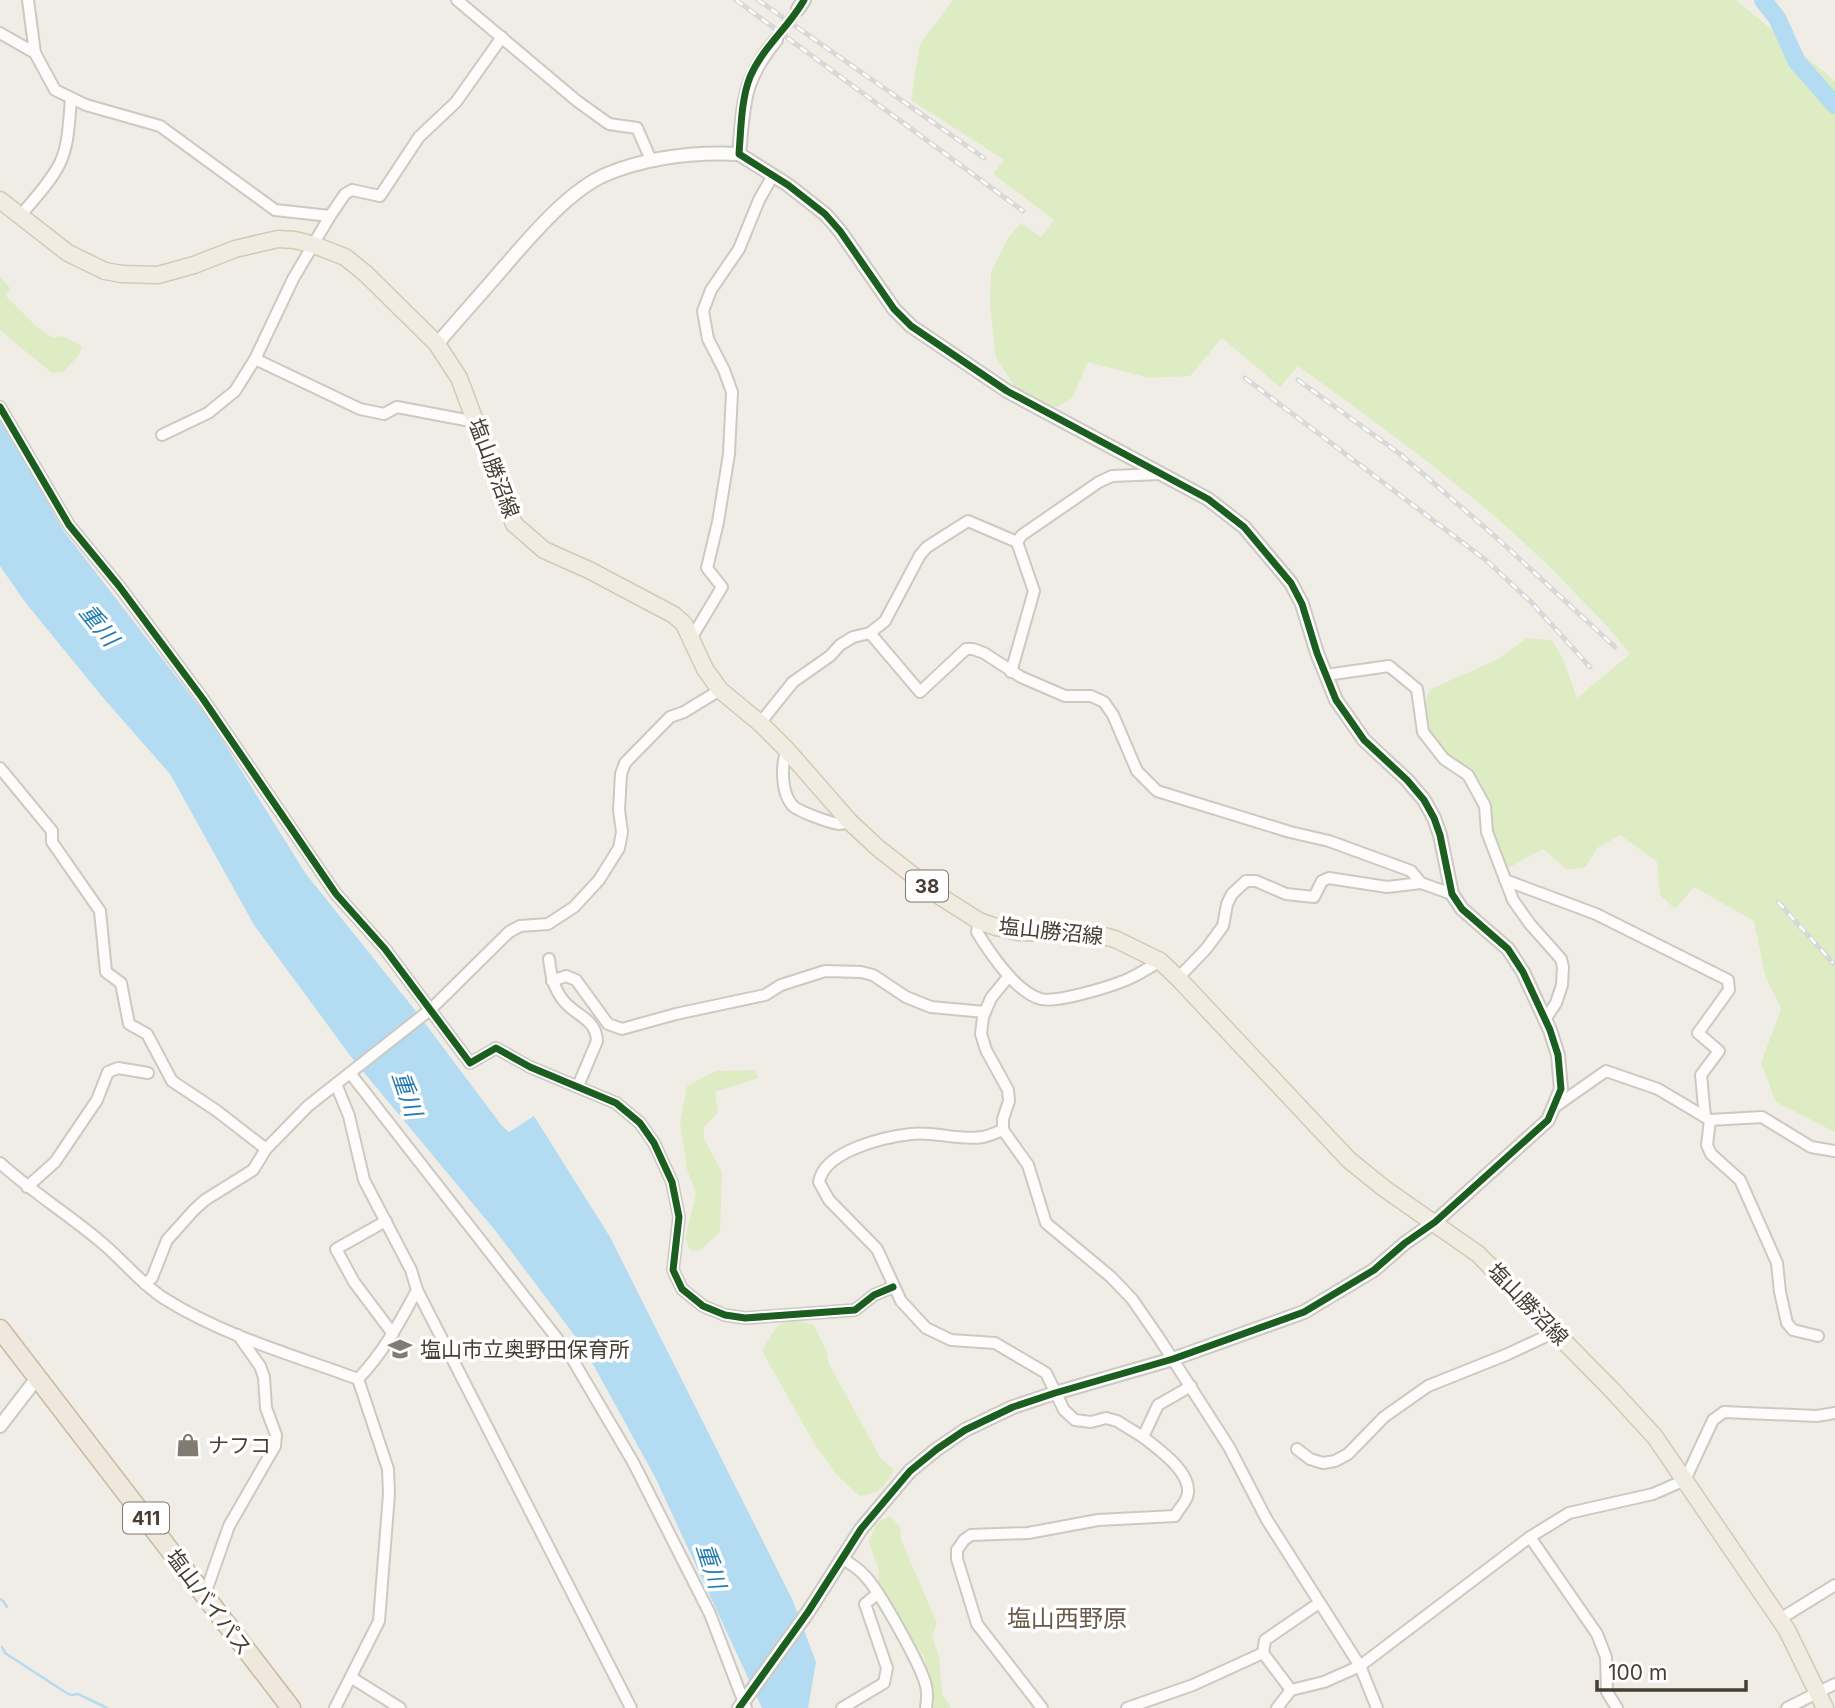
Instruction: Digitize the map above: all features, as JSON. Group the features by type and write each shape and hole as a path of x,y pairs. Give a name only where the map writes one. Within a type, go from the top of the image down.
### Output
{"highway":[{"name":"塩山バイパス","path":"0,1329 291,1708"}],"main road":[{"name":"塩山勝沼線","path":"0,200 82,261 105,271 138,276 174,271 254,243 278,239 314,245 345,257 365,273 437,344 459,378 514,524 544,550 589,570 674,615 692,637 705,669 720,690 760,723 850,822 878,848 938,895 979,921 1019,932 1096,934 1123,942 1160,961 1349,1160 1385,1189 1478,1254 1655,1437 1780,1619 1825,1708"}],"street":[{"path":"27,0 35,53 55,90 71,99 160,127 275,210 330,216"},
{"path":"457,0 577,101 609,124 637,128 651,160"},
{"path":"0,33 35,53"},
{"path":"162,435 208,413 235,391 255,359 293,279 345,194 352,190 380,196 419,137 456,102 502,37"},
{"path":"738,154 745,95 750,78 776,40"},
{"path":"20,216 60,162 67,136 71,99"},
{"path":"437,344 530,237 567,200 605,175 651,160 699,152 738,154 773,175 825,214 840,231 894,309 911,326 1007,391 1208,499 1244,527 1270,556 1291,583 1302,604 1336,700 1364,740 1407,780 1424,800 1440,835 1452,894 1462,909 1508,949 1546,1018 1558,1055 1562,1089 1548,1120 1468,1189 1435,1222 1405,1242 1374,1270 1304,1312 1173,1359 1055,1392 965,1430 937,1449 910,1471 861,1529 743,1706"},
{"path":"692,637 722,587 707,568 718,522 732,426 732,392 708,339 703,311 711,290 743,240 759,200 773,175"},
{"path":"255,359 360,409 384,414 397,407 476,422"},
{"path":"0,407 69,525 119,586 203,699 336,894 385,949 470,1063 496,1048 530,1067 616,1103 640,1123 654,1143 673,1182 678,1217 673,1270 682,1289 703,1306 725,1315 745,1318 855,1310 874,1294 893,1287"},
{"path":"1017,542 1022,535 1099,482 1112,476 1160,474"},
{"path":"760,723 793,682 830,656 840,645 853,637 870,633 884,621 920,555 927,547 968,522 1017,542 1034,591 1011,672"},
{"path":"870,633 920,692 966,649 973,649 984,653 1011,672 1065,696 1091,696 1104,702 1113,715 1137,771 1157,790 1290,832 1329,841 1411,871 1421,883"},
{"path":"1326,674 1389,666 1417,689 1423,733 1444,759 1468,775 1485,806 1487,832 1513,900 1561,959 1563,967 1556,1003 1546,1018"},
{"path":"145,1284 152,1278 167,1240 205,1200 253,1170 266,1149 308,1106 431,1009 509,932 520,926 548,924 574,907 599,880 619,848 622,832 619,810 621,774 625,762 670,718 720,690"},
{"path":"787,750 782,763 787,795 792,806 838,824 850,822"},
{"path":"0,768 52,831 52,842 100,911 106,972 121,984 129,1024 147,1034 172,1081 266,1149"},
{"path":"1178,978 1206,949 1223,926 1227,904 1232,894 1246,881 1256,881 1286,894 1314,897 1322,881 1329,878 1387,887 1421,883 1452,894"},
{"path":"1505,880 1596,914 1728,980 1729,990 1698,1033 1718,1051 1701,1076 1708,1119 1707,1145 1711,1154 1740,1180 1777,1263 1787,1323 1793,1330 1818,1336"},
{"name":"塩山勝沼線","path":"979,921 977,932 1009,976 1039,999 1056,1000 1126,980 1160,961"},
{"path":"549,959 552,981 564,1002 593,1024 597,1033 597,1041 578,1086"},
{"path":"552,981 566,976 576,979 608,1024 622,1029 676,1014 765,995 781,985 825,971 873,975 906,997 931,1007 985,1012"},
{"path":"1009,976 991,998 981,1034 986,1050 1008,1090 1009,1101 1003,1119 1003,1130 1028,1166 1046,1223 1111,1277 1132,1299 1173,1359 1229,1447 1266,1520 1360,1666 1377,1708"},
{"path":"27,1187 55,1162 97,1100 108,1072 118,1068 148,1073"},
{"path":"1556,1105 1606,1071 1658,1088 1708,1119 1762,1116 1811,1147 1835,1152"},
{"path":"350,1073 570,1355 633,1462 704,1602 743,1706"},
{"path":"336,1084 349,1116 365,1180 411,1270 417,1290 631,1708"},
{"path":"1003,1130 983,1137 913,1133 864,1144 826,1165 820,1173 819,1182 821,1189 877,1249 901,1301 926,1328 951,1340 995,1343 1046,1373 1063,1410 1076,1420 1091,1422 1106,1418 1117,1421 1143,1437 1175,1463 1189,1483 1187,1497 1175,1516 1098,1520 1028,1533 971,1535 964,1539 957,1550 957,1559 977,1624 1042,1708"},
{"path":"0,1163 27,1187 64,1211 165,1299 238,1335 358,1379"},
{"path":"386,1222 336,1249 354,1282 393,1334"},
{"path":"358,1379 374,1362 393,1334 417,1290"},
{"path":"1297,1449 1310,1459 1323,1463 1335,1461 1348,1454 1384,1417 1428,1386 1555,1332"},
{"path":"204,1597 229,1526 275,1446 276,1435 266,1408 264,1377 260,1366 238,1335"},
{"path":"0,1426 37,1378"},
{"path":"335,1708 379,1621 389,1494 388,1469 358,1379"},
{"path":"1143,1437 1158,1405 1191,1386"},
{"path":"1277,1708 1291,1689 1324,1682 1360,1666 1530,1537 1569,1513 1653,1494 1685,1480 1713,1420 1724,1412 1817,1416 1835,1413"},
{"path":"1530,1537 1597,1634 1606,1657 1607,1692 1618,1708"},
{"path":"842,1558 863,1574 877,1594 923,1676 927,1689 926,1708"},
{"path":"1780,1619 1835,1585"},
{"path":"842,1708 884,1683 887,1668 865,1604 877,1594"},
{"path":"1291,1689 1263,1653 1265,1640 1319,1603"},
{"path":"1127,1708 1193,1685 1263,1653"},
{"path":"352,1678 400,1708"},
{"path":"1787,1708 1835,1684"}],"green space":[{"path":"953,0 1736,0 1835,81 1835,1132 1776,1102 1761,1063 1781,1009 1765,975 1754,921 1694,887 1675,909 1660,895 1657,862 1620,835 1597,848 1586,867 1567,870 1543,849 1508,868 1493,837 1492,805 1467,767 1446,756 1425,724 1427,696 1431,689 1498,659 1527,638 1552,640 1563,659 1577,698 1630,654 1573,591 1509,529 1441,472 1298,366 1280,387 1222,338 1190,376 1149,378 1088,362 1072,398 1055,408 1016,389 996,357 990,304 991,272 1008,238 1021,223 1041,237 1054,220 993,174 1004,160 911,100 920,44"},
{"path":"0,277 10,288 6,296 37,327 53,338 62,336 82,346 79,355 63,372 52,373 0,330"},
{"path":"755,1070 758,1078 715,1092 718,1112 704,1127 704,1139 722,1172 720,1232 699,1251 690,1250 685,1238 696,1194 687,1169 680,1123 687,1086 716,1071"},
{"path":"788,1318 814,1325 827,1352 829,1364 881,1459 894,1469 884,1485 872,1493 859,1496 836,1474 814,1443 762,1351 775,1329"},
{"path":"890,1516 900,1527 901,1540 937,1623 932,1637 939,1656 942,1694 951,1708 932,1708 932,1693 924,1657 878,1584 879,1571 869,1542 877,1523"}],"water":[{"name":"重川","path":"0,416 63,530 209,719 306,874 415,1010 502,1126 509,1132 534,1116 610,1237 793,1601 816,1662 808,1708 762,1708 655,1477 584,1348 498,1234 352,1058 254,925 170,774 105,700 25,602 0,566"}],"waterway":[{"path":"1763,0 1777,18 1797,62 1835,105"},
{"path":"0,1599 7,1607"},
{"path":"2,1647 5,1653 65,1692 78,1694 107,1708"}],"tunnel":[{"path":"776,40 798,9"}],"railway":[{"path":"736,0 1023,211"},
{"path":"758,0 984,158"},
{"path":"1245,378 1487,561 1531,602 1590,667"},
{"path":"1298,380 1400,454 1498,539 1615,647"},
{"path":"1778,902 1833,963"}],"cycle path":[{"path":"739,1708 808,1612 861,1529 910,1471 937,1449 965,1430 1013,1407 1173,1359 1304,1312 1374,1270 1435,1222 1548,1120 1561,1089 1558,1055 1550,1030 1523,972 1508,949 1462,909 1452,894 1440,835 1424,800 1407,780 1364,740 1336,700 1317,653 1302,604 1291,583 1244,527 1208,499 1007,391 911,326 894,309 840,231 825,214 788,185 739,154 743,105 750,77 761,57 804,0"},
{"path":"0,407 69,525 119,586 203,699 336,894 385,949 470,1063 496,1048 530,1067 616,1103 640,1123 654,1143 672,1182 679,1217 673,1270 682,1289 703,1306 725,1315 745,1318 855,1310 874,1295 893,1287"}],"place":[{"name":"塩山市立奥野田保育所","path":"400,1349"},
{"name":"ナフコ","path":"188,1445"}],"district":[{"name":"塩山西野原","path":"1067,1618"}]}
